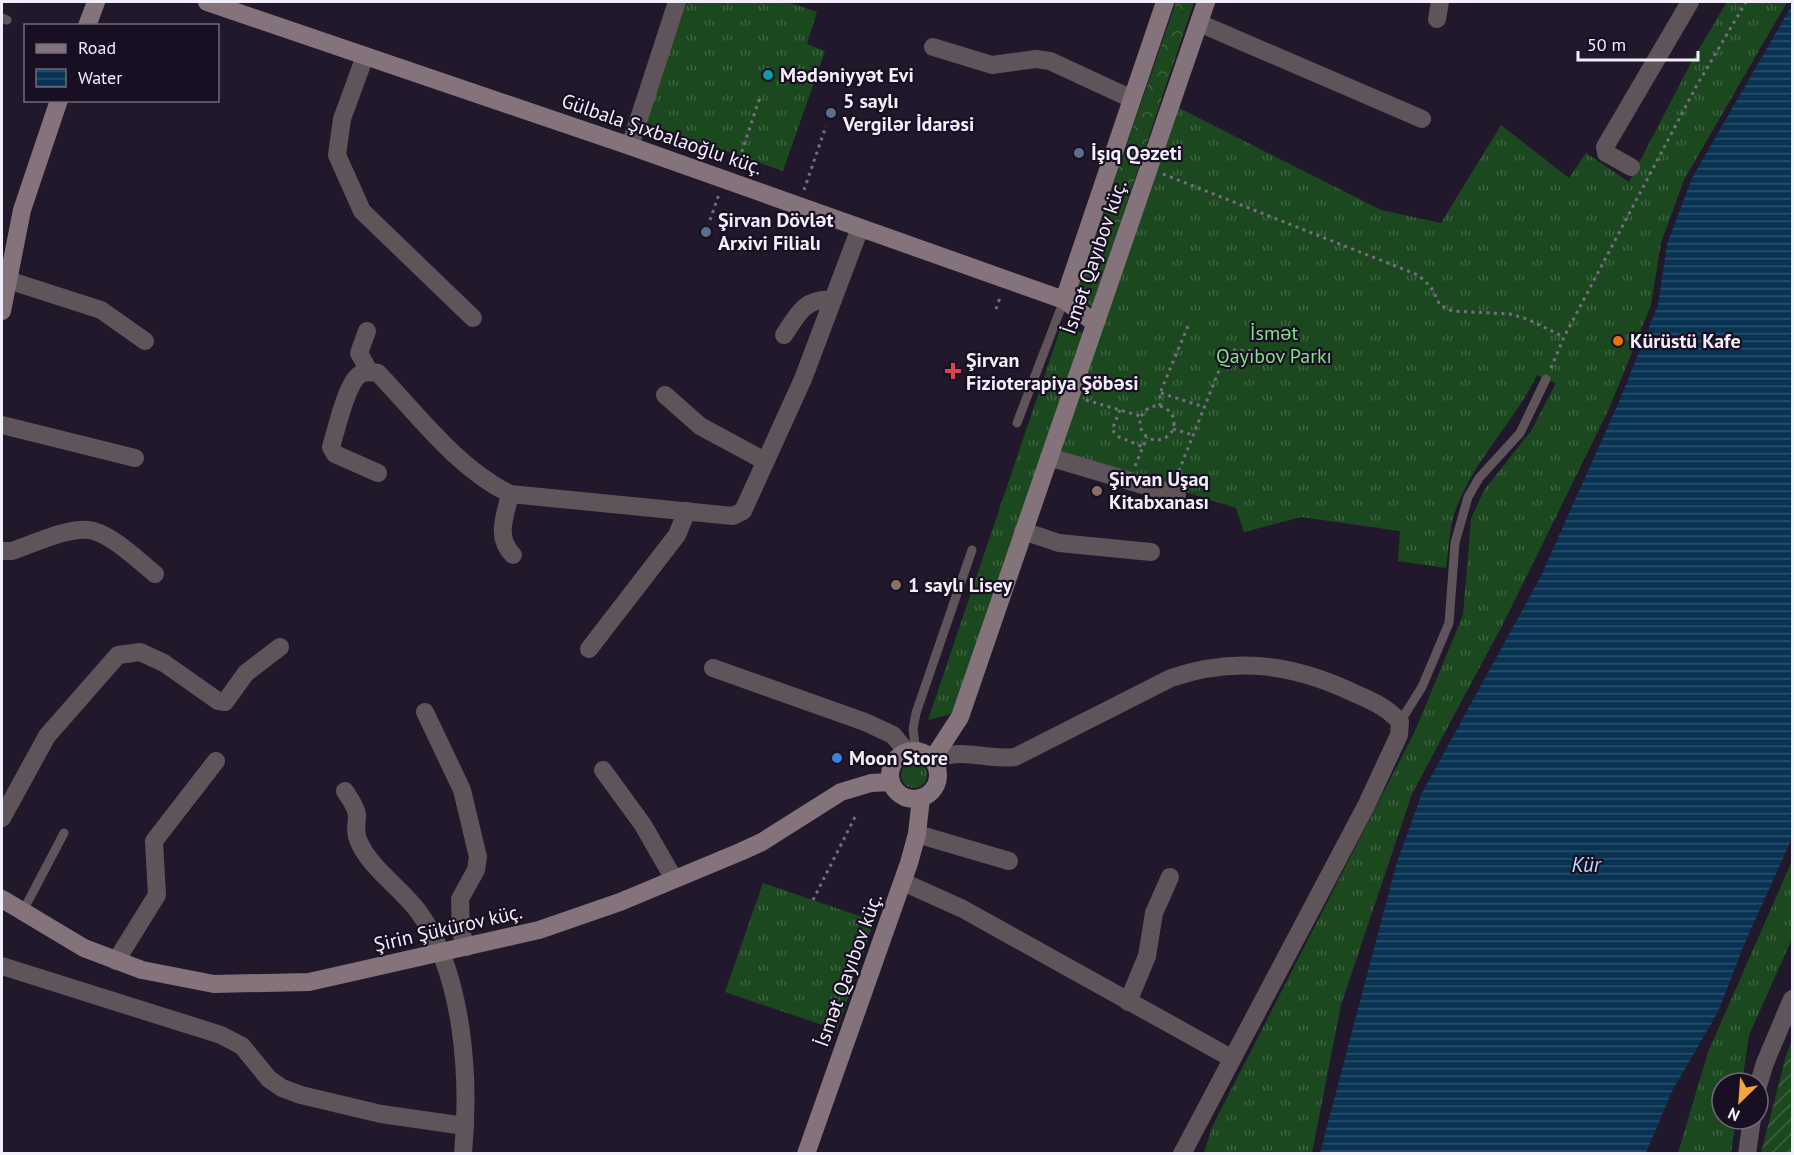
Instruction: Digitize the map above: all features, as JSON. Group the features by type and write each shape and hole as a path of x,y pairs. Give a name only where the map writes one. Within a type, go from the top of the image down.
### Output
{"street":[{"path":"88,24 96,2"},
{"name":"Gülbala Şıxbalaoğlu küç.","path":"207,2 235,6 365,56 630,146 1064,300 1095,322"},
{"path":"630,146 677,2"},
{"name":"İsmət Qayıbov küç.","path":"1064,300 1165,2"},
{"name":"İsmət Qayıbov küç.","path":"918,755 960,717 1206,2"},
{"path":"1631,167 1606,153 1605,147 1690,2"},
{"path":"1199,23 1422,119"},
{"path":"933,47 992,65 1036,59 1050,61 1132,99"},
{"path":"365,56 342,119 337,155 362,211 473,318"},
{"path":"2,310 22,210 58,102"},
{"path":"378,473 335,454 331,447 350,387 359,375 369,371 378,373 466,465 510,494 734,516 743,511 803,379 860,228"},
{"path":"8,280 101,310 145,341"},
{"path":"784,335 802,310 813,301 833,300"},
{"path":"367,331 360,353 369,371"},
{"path":"665,395 700,426 765,461"},
{"path":"2,425 135,458"},
{"path":"1049,457 1173,494"},
{"path":"510,494 501,539 513,555"},
{"path":"589,649 677,535 687,512"},
{"path":"2,551 12,551 75,531 90,530 105,536 155,574"},
{"path":"1023,531 1059,543 1151,552"},
{"path":"2,818 47,736 118,655 140,652 164,663 218,701 225,702 246,672 280,647"},
{"path":"713,668 865,722 893,735 918,755 937,768 935,786 921,798 903,796 891,782 893,764 918,755 952,752 1003,758 1015,757 1171,678 1194,670 1229,665 1265,666 1318,676 1388,709 1400,722 1399,735 1366,806 1231,1058 1178,1151"},
{"path":"425,712 459,780 478,857 476,870 460,899 460,924 467,947"},
{"path":"116,961 157,895 154,841 216,761"},
{"path":"603,770 643,825 674,879"},
{"name":"Şirin Şükürov küç.","path":"2,899 84,948 116,961 183,980 214,984 266,985 309,982 539,930 674,879 762,842 841,792 871,783 891,782"},
{"path":"345,790 357,815 355,829 359,842 369,858 417,910 440,952 453,996 462,1046 465,1126 463,1154"},
{"name":"İsmət Qayıbov küç.","path":"806,1154 903,882 917,834 921,798"},
{"path":"917,834 1009,861"},
{"path":"1128,1002 1147,956 1154,914 1170,878"},
{"path":"903,882 963,909 1231,1058"},
{"path":"2,966 221,1035 242,1046 269,1079 282,1088 301,1095 381,1114 465,1126"},
{"path":"1763,1071 1792,999"},
{"path":"1747,1154 1750,1131"}],"lane":[{"path":"1017,423 1064,300"},
{"path":"1400,722 1422,687 1449,623 1455,543 1468,497 1479,478 1520,433 1546,379"},
{"path":"918,755 913,729 916,713 972,550"},
{"path":"23,911 64,833"}],"path":[{"path":"1546,379 1564,337 1697,85 1746,2"},
{"path":"710,220 728,181 760,97"},
{"path":"799,206 826,126"},
{"path":"1148,168 1418,275 1431,287 1440,305 1452,311 1510,314 1527,319 1564,337"},
{"path":"1160,406 1160,393 1188,326"},
{"path":"1173,494 1193,435 1226,353 1231,350 1259,351"},
{"path":"1160,393 1204,407"},
{"path":"1070,395 1141,416"},
{"path":"1147,437 1140,424 1141,416 1152,406 1160,406 1172,415 1173,429"},
{"path":"1119,410 1112,430 1115,435 1143,447"},
{"path":"1173,429 1193,435"},
{"path":"1147,437 1162,439 1173,429"},
{"path":"1130,482 1147,437"},
{"path":"813,900 857,813"}],"green space":[{"path":"687,2 788,2 817,12 807,44 825,51 783,171 645,123"},
{"path":"1176,2 1194,2 1092,307 1075,294"},
{"name":"İsmət Qayıbov Parkı","path":"1727,2 1787,2 1684,180 1661,243 1651,305 1609,409 1504,622 1412,794 1341,1005 1312,1153 1204,1153 1212,1127 1415,731 1463,615 1471,519 1484,490 1531,431 1556,383 1537,375 1517,409 1483,457 1456,509 1446,568 1398,561 1400,531 1301,517 1244,532 1236,508 1058,452 1179,108 1381,210 1441,223 1501,125 1569,178 1586,153 1629,182 1692,61"},
{"path":"1062,324 1083,333 952,714 928,720"},
{"path":"914,762 923,766 927,775 923,784 914,788 905,784 901,775 905,766"},
{"path":"1792,861 1792,939 1749,1035 1744,1071 1710,1071 1710,1131 1734,1131 1731,1153 1678,1153 1708,1052"},
{"path":"763,883 874,921 837,1030 725,992"},
{"path":"1792,1041 1792,1153 1761,1153 1767,1131 1770,1131 1770,1118"}],"water":[{"name":"Kür","path":"1792,5 1792,838 1744,945 1718,1012 1672,1091 1646,1153 1320,1153 1396,865 1422,793 1541,576 1618,404 1658,305 1667,244 1692,178"}],"place":[{"name":"Mədəniyyət Evi","path":"768,75"},
{"name":"5 saylı Vergilər İdarəsi","path":"831,113"},
{"name":"İşıq Qəzeti","path":"1079,153"},
{"name":"Şirvan Dövlət Arxivi Filialı","path":"706,232"},
{"name":"Kürüstü Kafe","path":"1618,341"},
{"name":"Şirvan Fizioterapiya Şöbəsi","path":"953,371"},
{"name":"Şirvan Uşaq Kitabxanası","path":"1097,491"},
{"name":"1 saylı Lisey","path":"896,585"},
{"name":"Moon Store","path":"837,758"}]}
